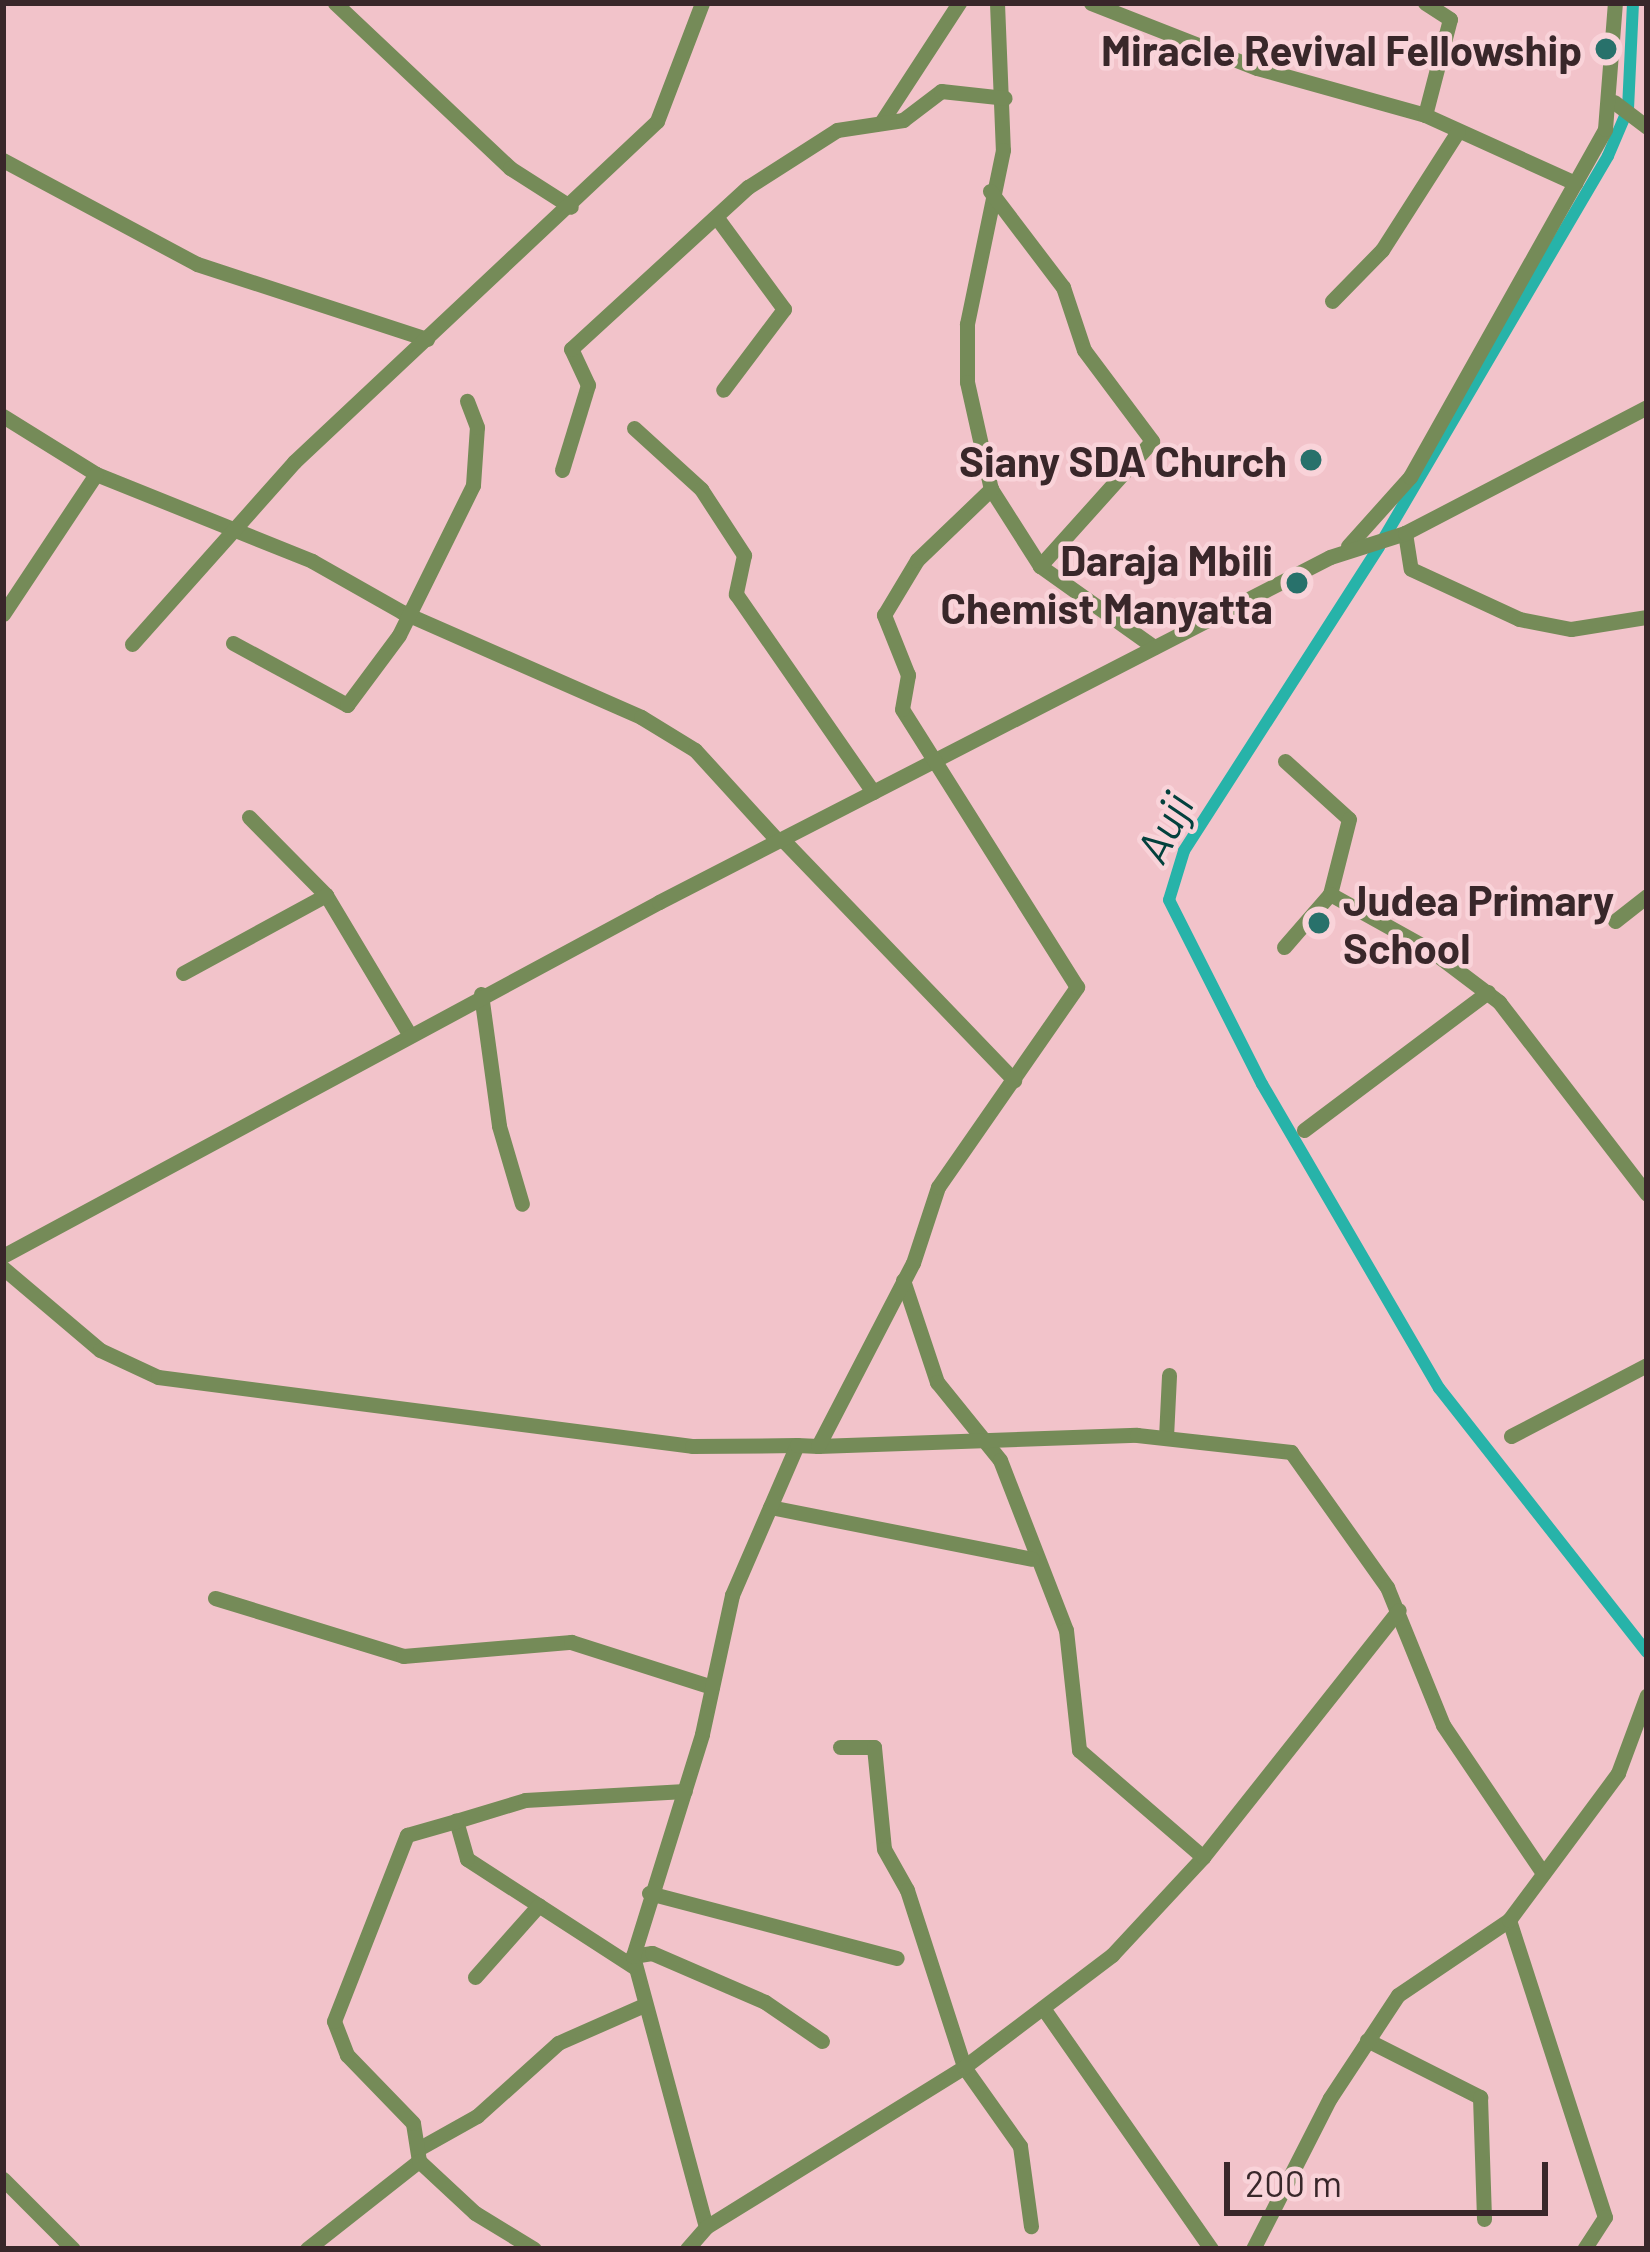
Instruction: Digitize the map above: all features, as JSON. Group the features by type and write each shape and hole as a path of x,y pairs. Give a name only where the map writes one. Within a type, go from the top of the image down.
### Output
{"street":[{"path":"335,3 510,168 571,207"},
{"path":"132,644 232,528 657,121 702,3"},
{"path":"882,121 958,3"},
{"path":"997,3 1005,98 967,382 991,489 1040,566 1154,647"},
{"path":"1090,3 1257,68 1425,115 1575,183"},
{"path":"1425,3 1450,19 1425,115"},
{"path":"1342,553 1410,477 1622,107 1615,3"},
{"path":"562,470 588,385 571,349 720,222 748,187 812,143 882,121 909,118 940,91 1005,98"},
{"path":"1622,107 1647,127"},
{"path":"1332,301 1382,250 1458,131"},
{"path":"3,160 197,264 427,339"},
{"path":"991,191 1063,287 1097,371 1152,441 1040,566"},
{"path":"720,222 784,309 723,390"},
{"path":"233,643 347,705 399,635 402,612 473,485 477,428 467,401"},
{"path":"3,1256 408,1032 934,760 1342,553 1402,534 1647,407"},
{"path":"3,416 96,474 232,528 402,612 555,674 670,735 780,840 1014,1080"},
{"path":"634,428 701,489 744,555 736,595 873,792"},
{"path":"3,614 96,474"},
{"path":"818,1447 903,1280 938,1187 1014,1080 1076,980 902,709 908,675 884,615 916,560 991,489"},
{"path":"1402,534 1411,569 1519,619 1571,629 1647,617"},
{"path":"1284,947 1330,894 1349,819 1285,761"},
{"path":"249,817 326,895 408,1032"},
{"path":"1330,894 1488,992 1647,1194"},
{"path":"183,973 326,895"},
{"path":"1615,920 1647,896"},
{"path":"1304,1130 1488,992"},
{"path":"481,994 499,1126 522,1204"},
{"path":"3,1268 100,1350 158,1377 692,1446 818,1447 972,1436 1166,1437 1291,1452 1399,1610 1443,1725 1543,1874"},
{"path":"903,1280 937,1382 972,1436 1000,1460 1032,1558 1072,1651 1079,1750 1203,1857"},
{"path":"1511,1436 1647,1365"},
{"path":"1166,1437 1169,1375"},
{"path":"706,2227 633,1962 649,1893 686,1791 732,1594 797,1445"},
{"path":"770,1507 1032,1558"},
{"path":"215,1598 404,1656 571,1642 712,1688"},
{"path":"687,2249 706,2227 964,2067 1112,1955 1203,1857 1399,1610"},
{"path":"1252,2249 1366,2040 1408,1983 1509,1920 1642,1736 1647,1695"},
{"path":"840,1747 874,1748 884,1850 964,2067 1020,2146 1031,2226"},
{"path":"534,2249 418,2156 413,2123 347,2055 334,2020 407,1835 526,1800 686,1791"},
{"path":"456,1821 462,1854 633,1962"},
{"path":"649,1893 897,1958"},
{"path":"475,1977 539,1905"},
{"path":"1509,1920 1605,2217 1584,2249"},
{"path":"633,1962 652,1953 765,2002 822,2041"},
{"path":"307,2249 418,2156 477,2116 558,2043 642,2006"},
{"path":"1043,2008 1211,2249"},
{"path":"1366,2040 1480,2098 1484,2219"},
{"path":"3,2179 73,2249"}],"waterway":[{"name":"Auji","path":"1633,3 1628,109 1608,156 1379,547 1184,851 1169,900 1262,1084 1439,1388 1647,1652"}],"place":[{"name":"Miracle Revival Fellowship","path":"1606,49"},
{"name":"Siany SDA Church","path":"1311,460"},
{"name":"Daraja Mbili Chemist Manyatta","path":"1297,583"},
{"name":"Judea Primary School","path":"1319,923"}]}
